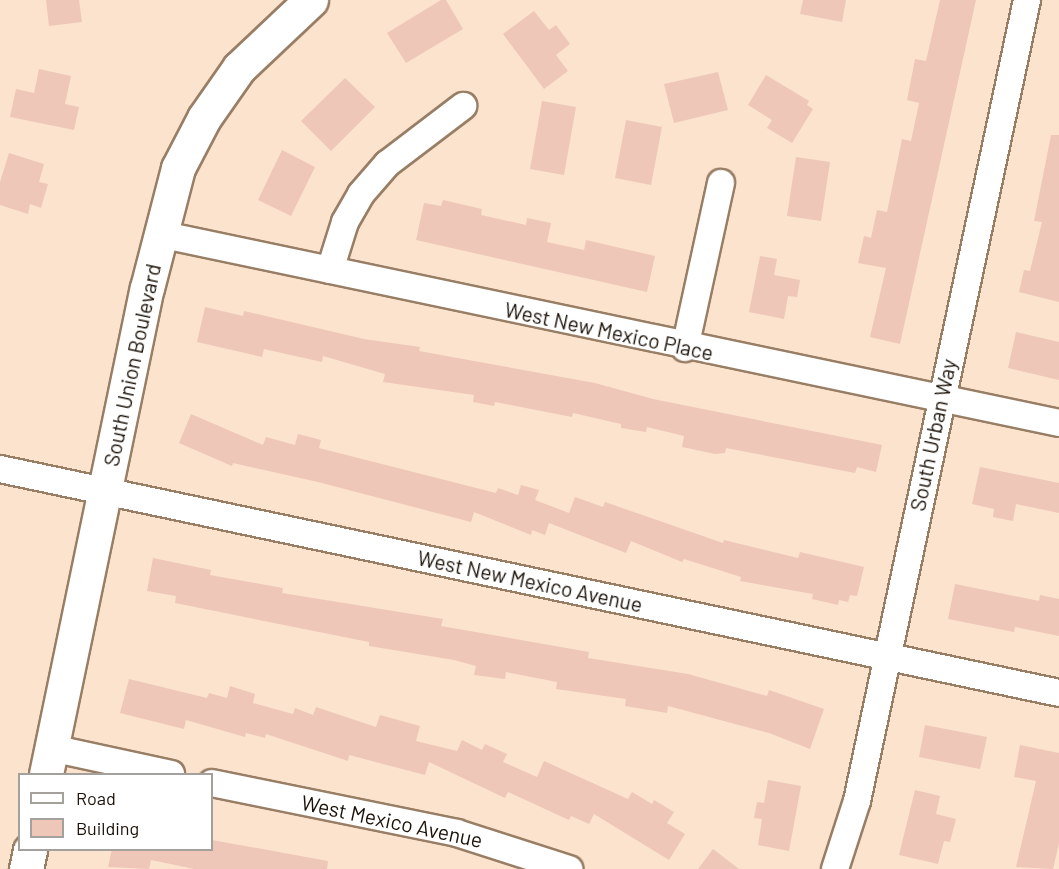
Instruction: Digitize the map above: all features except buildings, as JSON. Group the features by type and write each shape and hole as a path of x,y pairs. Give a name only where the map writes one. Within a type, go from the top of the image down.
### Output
{"main road":[{"name":"South Union Boulevard","path":"49,761 159,234 178,168 204,118 239,68 311,0"},
{"path":"26,869 30,851"}],"street":[{"name":"South Urban Way","path":"835,869 850,830 888,657 940,399 1027,0"},
{"path":"330,270 345,222 361,194 387,164 463,106"},
{"path":"685,348 721,183"},
{"name":"West New Mexico Place","path":"159,234 685,348 1059,423"},
{"name":"West New Mexico Avenue","path":"0,470 1059,693"},
{"path":"49,761 162,773"},
{"name":"West Mexico Avenue","path":"213,783 457,833 569,869"}]}
